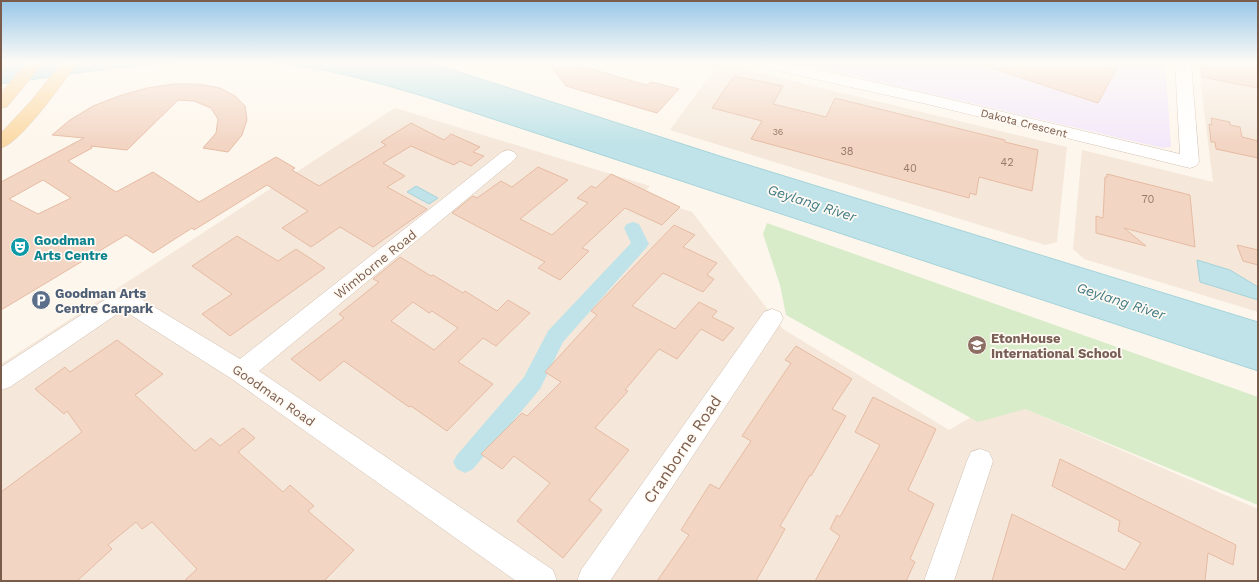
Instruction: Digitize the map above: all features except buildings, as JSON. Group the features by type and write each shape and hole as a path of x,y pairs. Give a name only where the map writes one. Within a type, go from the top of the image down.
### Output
{"main road":[{"path":"6,98 13,89"},
{"path":"1,143 18,128 36,108 50,89"}],"street":[{"name":"Dakota Crescent","path":"882,89 1190,162 1185,89"},
{"name":"Wimborne Road","path":"241,372 508,156"},
{"name":"Goodman Road","path":"1,380 123,299 241,372 542,581"},
{"name":"Cranborne Road","path":"592,581 772,318"},
{"path":"939,581 980,461"}],"shaded area":[{"path":"700,89 827,89 1067,147 1057,242 1045,245 670,130"},
{"path":"911,89 1167,89 1171,147 1163,148"},
{"path":"1201,89 1258,89 1258,312 1084,259 1073,249 1082,150 1213,182"},
{"path":"395,108 650,186 641,196 692,212 783,329 949,430 1002,399 1258,509 1258,581 1,581 1,364"}],"green space":[{"name":"EtonHouse International School","path":"767,223 1258,397 1258,505 1025,409 978,422 786,315 780,285 763,234"}],"water":[{"name":"Geylang River","path":"398,89 512,89 726,158 1258,322 1258,371"},
{"path":"416,186 438,198 429,204 407,192"},
{"path":"1197,260 1230,270 1258,287 1258,300 1200,282"}],"waterway":[{"path":"465,462 532,383 555,337 640,244 633,228"}],"place":[{"name":"Goodman Arts Centre","path":"20,247"},
{"name":"Goodman Arts Centre Carpark","path":"41,300"},
{"name":"EtonHouse International School","path":"977,345"}]}
